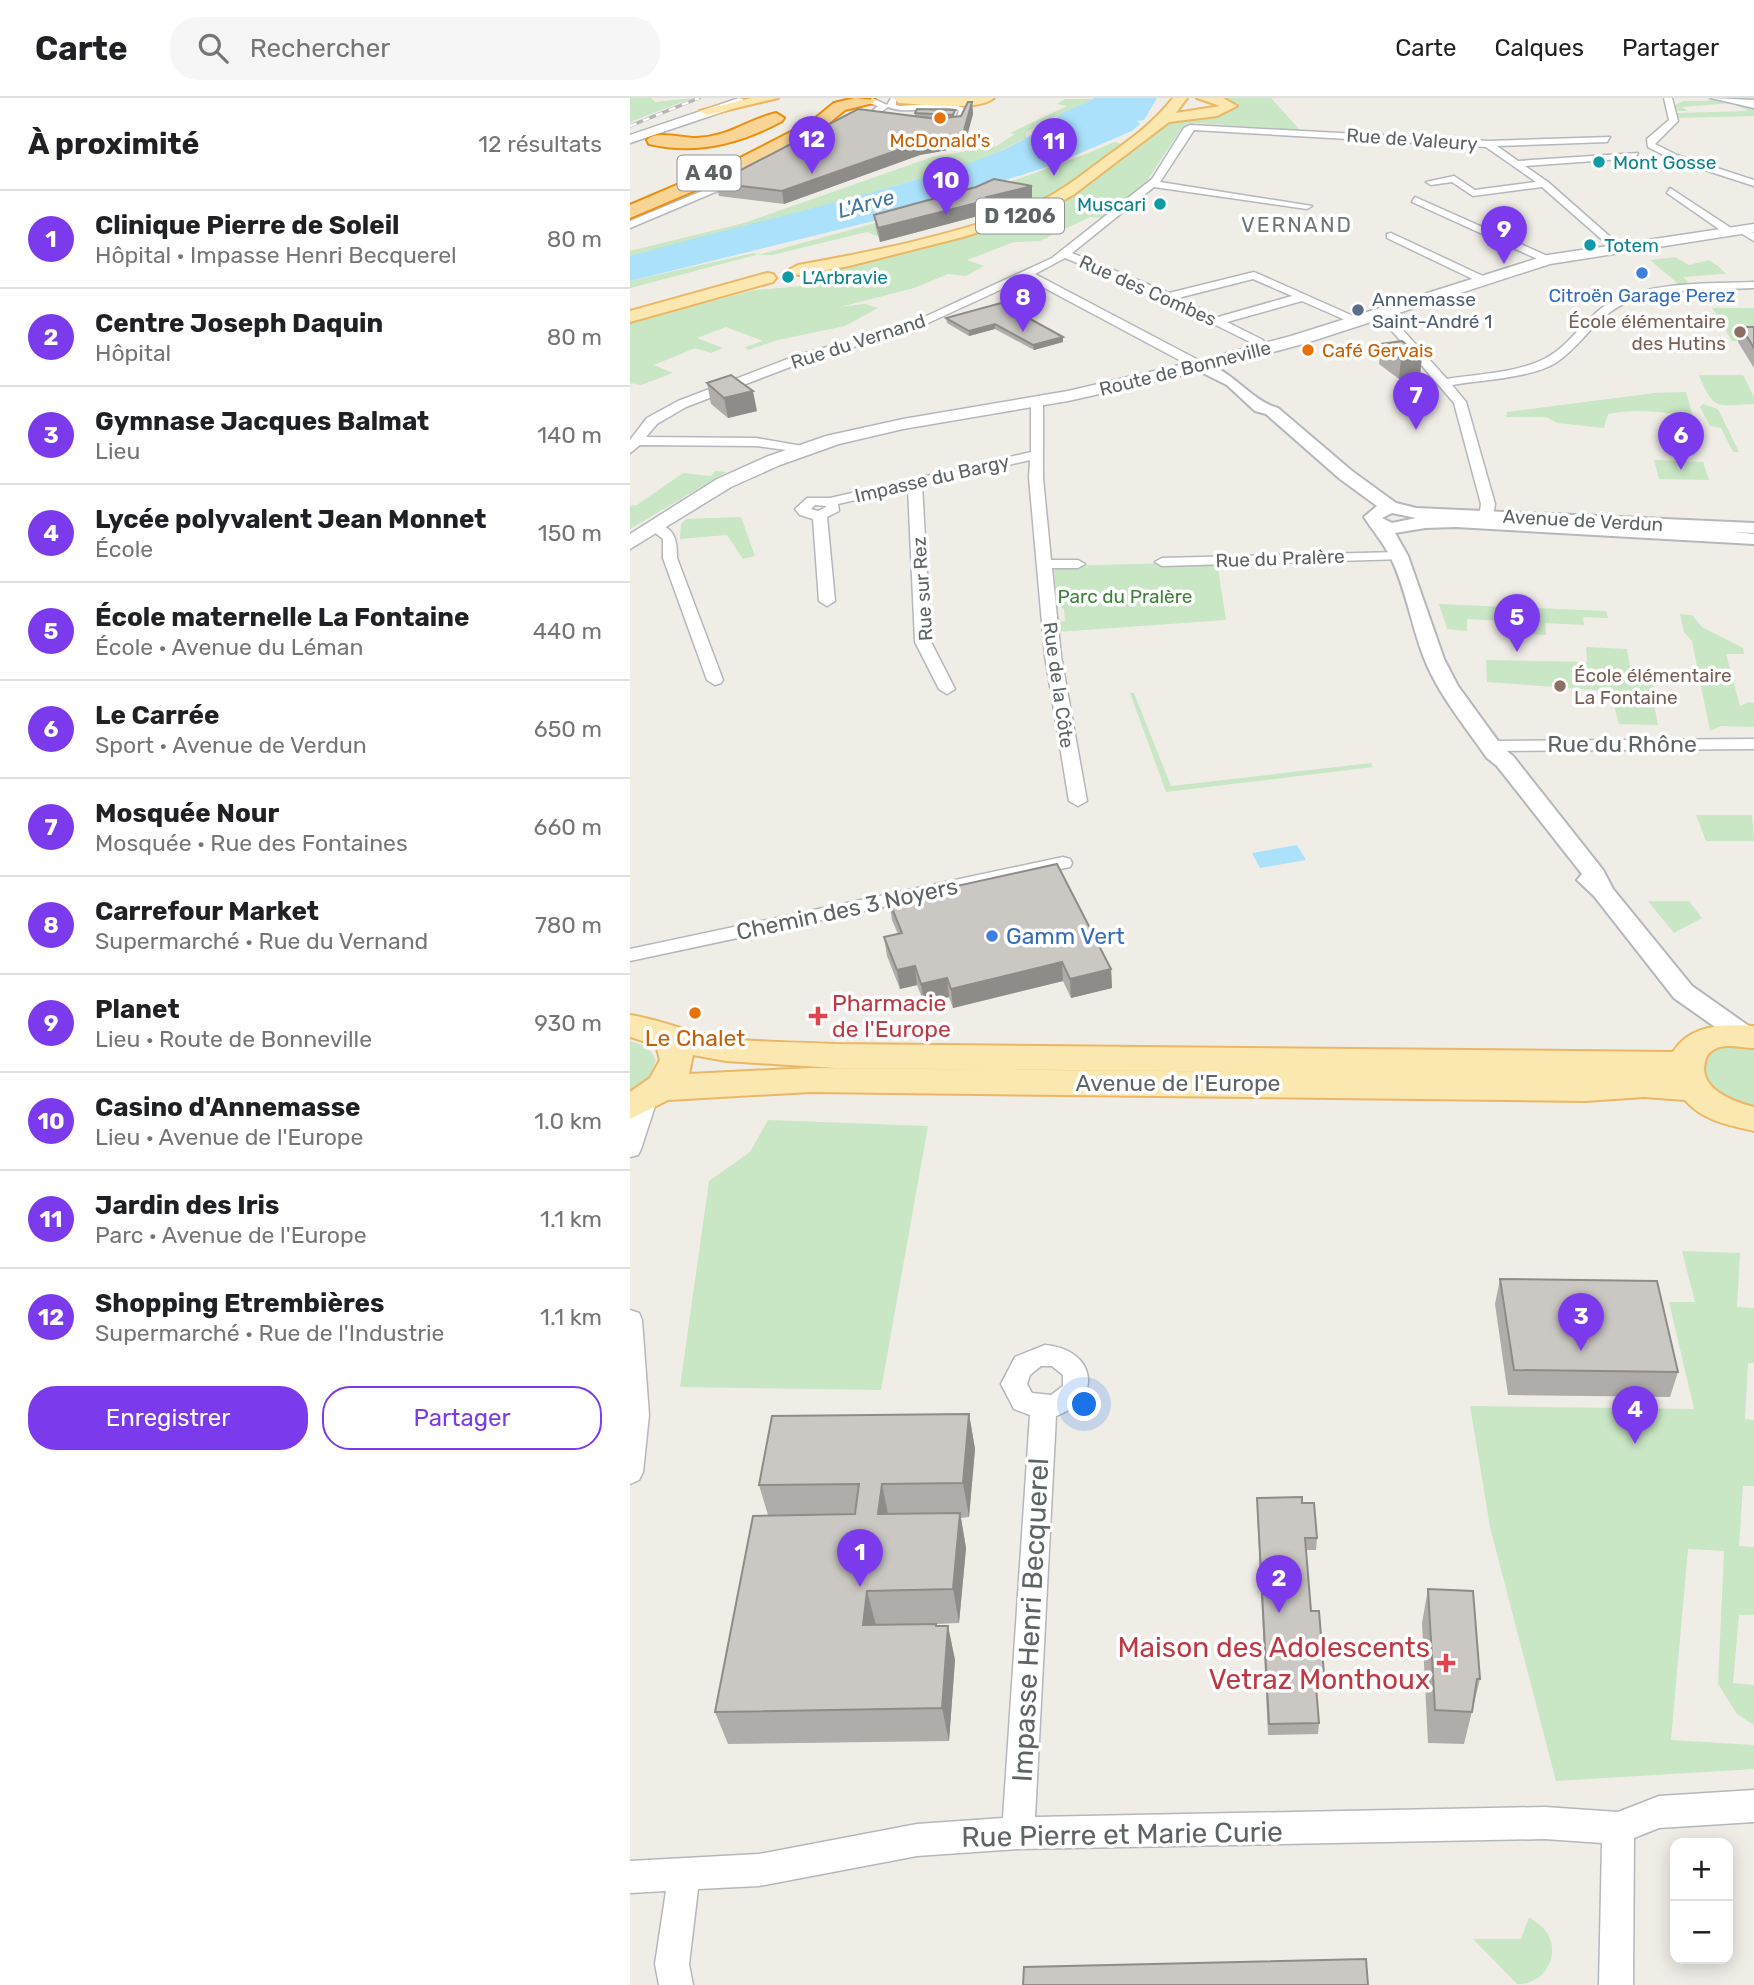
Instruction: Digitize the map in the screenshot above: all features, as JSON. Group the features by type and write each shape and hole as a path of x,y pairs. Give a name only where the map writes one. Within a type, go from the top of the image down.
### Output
{"highway":[{"name":"A 40","path":"632,204 747,153 833,98"},
{"path":"632,204 746,162 813,127 843,105 870,109"},
{"name":"A 40","path":"632,204 729,153 791,113 738,138 691,142 645,139"},
{"path":"632,204 705,154 701,149 645,139"}],"main road":[{"path":"645,139 734,101 771,98"},
{"path":"870,109 922,99 987,98"},
{"name":"D 1206","path":"630,317 771,281 798,283 804,273 991,225 1050,203 1127,149 1173,107 1198,113 1219,112 1230,106 1221,101 1204,98"},
{"path":"1717,98 1754,102"},
{"name":"Route de Bonneville","path":"630,543 724,483 803,450 894,426 1037,401 1200,366 1261,350 1548,260 1745,232"},
{"name":"Avenue de l'Europe","path":"630,1026 656,1030 671,1040 726,1050 835,1056 1693,1065"},
{"path":"1749,1036 1720,1035 1693,1065 1714,1107 1754,1119"},
{"path":"646,1098 673,1076 678,1063 677,1051 671,1040"},
{"name":"Avenue de l'Europe","path":"646,1098 691,1084 810,1080 1585,1089 1651,1085 1693,1065"}],"street":[{"path":"1668,98 1674,121 1650,141 1651,145 1665,154 1754,183"},
{"path":"899,102 951,105 964,109 959,123 938,126"},
{"path":"870,109 908,123"},
{"name":"Rue de Valeury","path":"1209,126 1488,144 1545,184 1619,249"},
{"name":"Rue du Vernand","path":"634,445 657,416 689,401 800,359 911,327 1065,254 1153,184 1188,129 1209,126"},
{"path":"630,224 735,181 830,129"},
{"path":"1488,144 1607,139"},
{"path":"1517,164 1635,155"},
{"path":"1431,181 1454,179 1473,192 1545,184"},
{"path":"1153,184 1307,206"},
{"path":"1670,191 1745,232"},
{"path":"1415,200 1548,260"},
{"path":"1391,236 1483,280"},
{"name":"Rue des Combes","path":"1065,254 1168,297 1259,342 1261,350"},
{"path":"1027,274 1232,382 1261,408 1260,413 1384,516 1411,521"},
{"path":"1168,297 1254,275 1356,321"},
{"path":"1445,383 1526,369 1552,360 1601,313 1619,302 1685,290 1754,285"},
{"path":"1217,321 1303,297"},
{"path":"1378,314 1397,330 1445,383 1464,413 1488,504 1486,516"},
{"path":"1221,360 1232,382"},
{"name":"Rue de la Côte","path":"1037,401 1039,429 1035,455 1053,656 1078,801"},
{"path":"634,445 756,442 803,450"},
{"name":"Impasse du Bargy","path":"827,601 820,515 805,513 803,508 815,501 830,502 1035,455"},
{"name":"Rue sur Rez","path":"915,482 923,642 947,689"},
{"path":"1384,516 1391,549 1399,556 1434,659 1448,686 1493,750 1497,763 1586,877 1602,891 1683,992 1700,1029 1693,1065"},
{"name":"Avenue de Verdun","path":"1411,521 1486,516 1754,528"},
{"path":"1399,556 1402,544 1400,532 1411,521"},
{"name":"Avenue de Verdun","path":"1411,521 1754,538"},
{"path":"655,527 665,531 670,539 670,558 715,680"},
{"name":"Rue du Pralère","path":"1162,562 1399,556"},
{"path":"1045,564 1078,564"},
{"name":"Rue du Rhône","path":"1493,750 1754,744"},
{"name":"Chemin des 3 Noyers","path":"630,955 1063,863"},
{"path":"1683,992 1749,1036"},
{"path":"630,1149 646,1098"},
{"path":"630,1320 637,1399 635,1444 630,1472"},
{"name":"Impasse Henri Becquerel","path":"1018,1833 1043,1408"},
{"path":"1616,1985 1618,1828 1659,1812 1754,1805"},
{"name":"Rue Pierre et Marie Curie","path":"630,1877 759,1870 916,1840 1018,1833 1355,1829 1545,1823 1618,1828"},
{"path":"676,1985 672,1965 684,1875"}],"green space":[{"path":"630,98 651,98 655,102 693,98 630,122"},
{"path":"1220,98 1271,98 1300,130 1195,123 1181,129 1144,185 1102,218 1090,217 1040,241 1014,242 967,260 984,266 966,276 948,274 914,288 840,307 865,304 878,308 845,326 778,340 748,350 745,347 763,341 726,327 697,338 723,348 711,353 695,348 654,365 673,373 641,385 630,383 630,322 755,290 803,286 812,283 823,272 977,235 973,233 1018,220 1061,202 1149,139 1170,119 1220,114 1236,107 1234,103"},
{"path":"1707,98 1754,106 1754,116 1679,118 1677,113 1748,111 1731,103 1682,107 1688,111 1678,111 1675,105 1683,101 1710,101"},
{"path":"1065,99 1092,99 1081,108 1045,120 1026,133 1026,138 977,162 801,213 630,256 630,251 744,223 932,157 997,146 1015,134 1010,133 1067,106 1057,104"},
{"path":"1115,142 1124,145 1058,193 1016,213 1010,213 1032,202 1024,199 921,213 875,229 888,235 882,238 867,232 772,255 757,255 982,191"},
{"path":"754,253 757,255 630,288 630,281"},
{"path":"1675,257 1689,265 1709,260 1716,265 1739,263 1717,265 1726,274 1683,277 1690,284 1701,285 1682,287 1650,260"},
{"name":"École élémentaire des Hutins","path":"1712,308 1754,308 1754,341 1732,341"},
{"path":"1699,375 1743,375 1754,397 1754,404 1719,404 1709,396"},
{"path":"1686,392 1693,417 1650,411 1619,412 1608,414 1604,428 1557,423 1546,417 1506,417 1507,412 1655,393"},
{"path":"1703,404 1718,409 1739,452 1733,452 1721,428 1710,426 1700,407"},
{"path":"1654,460 1703,462 1709,480 1659,479"},
{"path":"715,471 726,472 630,529 630,506 637,505 683,473 711,476"},
{"path":"741,517 755,556 743,559 727,535 680,539 681,524 686,519"},
{"name":"Parc du Pralère","path":"1217,562 1226,620 1057,632 1056,622 1065,621 1064,609 1057,605 1054,566"},
{"path":"1439,604 1606,611 1608,618 1583,617 1584,625 1545,623 1546,635 1526,634 1525,615 1506,613 1506,621 1467,619 1467,631 1447,629"},
{"path":"1680,614 1692,615 1702,627 1743,648 1744,654 1726,654 1740,706 1754,703 1754,727 1721,726 1710,731 1692,641 1684,632"},
{"path":"1586,647 1627,649 1632,679 1653,681 1655,693 1652,694 1658,725 1619,724 1610,691 1487,682 1486,660 1587,662"},
{"path":"1130,693 1134,693 1171,786 1371,763 1373,767 1166,792"},
{"path":"1696,815 1752,815 1754,841 1706,841"},
{"path":"1648,901 1689,901 1702,918 1674,933"},
{"path":"630,1041 648,1047 656,1060 650,1076 630,1090"},
{"path":"1732,1044 1754,1047 1754,1108 1731,1103 1704,1081 1704,1057 1713,1050"},
{"path":"768,1120 928,1126 881,1390 680,1387 709,1181 750,1152"},
{"path":"1682,1251 1740,1253 1737,1307 1754,1308 1754,1363 1748,1363 1745,1419 1754,1420 1754,1486 1743,1486 1739,1546 1754,1547 1754,1615 1739,1615 1733,1683 1754,1685 1754,1725 1737,1714 1718,1684 1724,1551 1688,1549 1671,1740 1754,1745 1754,1769 1556,1781 1490,1527 1470,1406 1694,1409 1669,1302 1695,1302"},
{"path":"1529,1917 1547,1933 1551,1941 1551,1959 1542,1974 1527,1983 1517,1984 1473,1939 1521,1939"}],"water":[{"name":"L'Arve","path":"1094,98 1157,98 1144,120 1137,121 1140,124 1132,131 1050,166 882,219 630,281 630,256 855,197 976,161 1018,142 1061,114"},
{"path":"1297,845 1306,860 1260,868 1252,853"}],"building":[{"path":"968,102 972,102 963,134 918,143 782,191 716,183 858,109 937,119 961,116"},
{"path":"917,109 955,110 953,115 915,113"},
{"path":"994,179 1032,186 878,228 874,215 976,187"},
{"path":"1001,303 1063,337 1033,345 995,324 969,331 946,318"},
{"path":"1741,327 1754,327 1754,348"},
{"path":"1402,341 1422,356 1401,359 1381,344"},
{"path":"731,375 753,391 724,398 707,383"},
{"name":"Gamm Vert","path":"1057,864 1111,969 1070,979 1062,962 951,989 947,978 921,984 915,966 897,970 884,937 902,933 889,901"},
{"path":"1500,1279 1657,1281 1678,1372 1514,1370"},
{"path":"969,1414 963,1483 882,1484 878,1514 960,1513 953,1589 867,1591 863,1625 948,1626 942,1708 715,1712 753,1516 855,1514 859,1484 759,1485 772,1416"},
{"path":"1302,1497 1302,1503 1314,1503 1317,1538 1305,1538 1311,1611 1319,1611 1324,1674 1315,1674 1319,1723 1269,1724 1257,1498"},
{"path":"1428,1589 1473,1591 1480,1679 1477,1679 1472,1712 1435,1710"},
{"path":"1366,1959 1368,1985 1023,1985 1024,1967"}],"railway":[{"path":"630,126 699,98"}],"place":[{"name":"McDonald's","path":"940,118"},
{"name":"Mont Gosse","path":"1599,162"},
{"name":"Shopping Etrembières","path":"812,174"},
{"name":"Jardin des Iris","path":"1054,176"},
{"name":"Muscari","path":"1160,204"},
{"name":"Casino d'Annemasse","path":"946,215"},
{"name":"Totem","path":"1590,245"},
{"name":"Planet","path":"1504,264"},
{"name":"Citroën Garage Perez","path":"1642,273"},
{"name":"L’Arbravie","path":"788,277"},
{"name":"Annemasse Saint-André 1","path":"1358,310"},
{"name":"Carrefour Market","path":"1023,332"},
{"name":"École élémentaire des Hutins","path":"1740,332"},
{"name":"Café Gervais","path":"1308,350"},
{"name":"Mosquée Nour","path":"1416,430"},
{"name":"Le Carrée","path":"1681,470"},
{"name":"École maternelle La Fontaine","path":"1517,652"},
{"name":"École élémentaire La Fontaine","path":"1560,686"},
{"name":"Gamm Vert","path":"992,936"},
{"name":"Le Chalet","path":"695,1013"},
{"name":"Pharmacie de l'Europe","path":"818,1016"},
{"name":"Gymnase Jacques Balmat","path":"1581,1351"},
{"name":"Lycée polyvalent Jean Monnet","path":"1635,1444"},
{"name":"Clinique Pierre de Soleil","path":"860,1587"},
{"name":"Centre Joseph Daquin","path":"1279,1613"},
{"name":"Maison des Adolescents Vetraz Monthoux","path":"1446,1663"}],"district":[{"name":"VERNAND","path":"1297,225"}]}
